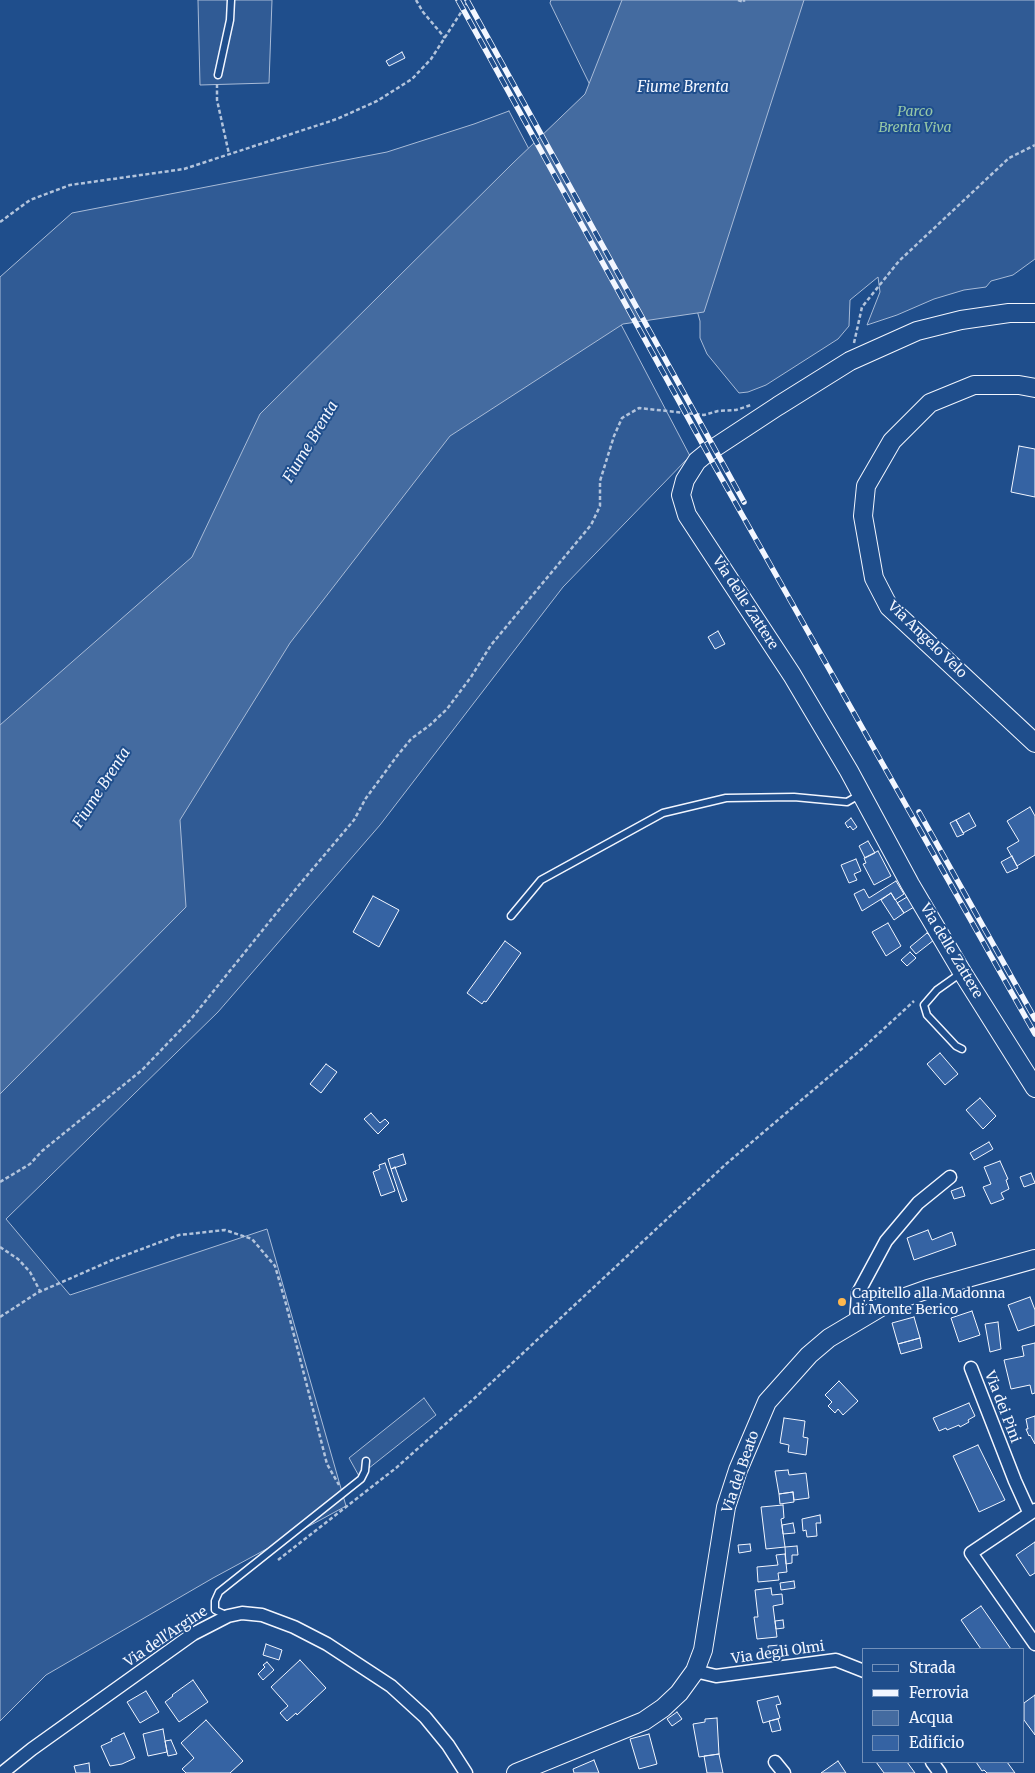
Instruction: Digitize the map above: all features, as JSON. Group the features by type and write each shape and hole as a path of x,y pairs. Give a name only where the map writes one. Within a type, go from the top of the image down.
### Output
{"street":[{"name":"Via delle Zattere","path":"1035,313 1009,313 960,320 917,331 850,361 708,452 698,461 685,480 681,495 687,514 792,676 862,794 910,884 962,972 1035,1088"},
{"name":"Via Angelo Velo","path":"1035,388 1019,384 974,385 930,403 892,441 866,486 863,516 874,578 889,607 1035,743"},
{"path":"856,1322 858,1293 886,1241 918,1203 950,1177"},
{"name":"Via del Beato","path":"516,1773 644,1721 664,1708 679,1694 695,1671 703,1650 726,1507 738,1470 767,1402 810,1355 829,1338 886,1304 928,1289 1035,1259"},
{"name":"Via dei Pini","path":"971,1368 1015,1481 1032,1511 971,1552 1035,1644"},
{"name":"Via dell'Argine","path":"2,1773 32,1749 193,1634 228,1616 242,1613 262,1615 294,1627 326,1644 391,1686 431,1724 448,1745 466,1773"},
{"name":"Via degli Olmi","path":"695,1671 716,1676 836,1660 862,1670"},
{"path":"776,1762 784,1773"}],"lane":[{"path":"218,75 230,20 231,0"},
{"path":"511,916 541,880 663,813 726,798 794,797 847,802 862,794"},
{"path":"962,972 937,990 924,1005 927,1015 956,1046 962,1049"},
{"path":"228,1616 214,1610 215,1600 219,1592 361,1479 365,1471 366,1460"}],"path":[{"path":"416,0 423,12 445,38"},
{"path":"0,222 30,200 70,185 184,169 337,119 377,101 412,79 431,59 469,0"},
{"path":"738,0 744,2 744,0"},
{"path":"218,75 217,100 228,154"},
{"path":"850,361 862,307 899,260 1008,158 1035,145"},
{"path":"0,1182 30,1164 42,1150 142,1070 191,1020 299,885 354,820 366,798 397,756 411,739 447,709 471,677 491,645 591,525 600,506 600,481 614,436 622,418 638,408 704,415 736,410 750,404 760,407 767,413"},
{"path":"273,1563 396,1468 478,1395 726,1164 864,1047 920,996 937,990"},
{"path":"0,1317 40,1292 110,1261 179,1235 226,1230 252,1239 275,1266 328,1464 350,1504"},
{"path":"0,1247 18,1259 30,1272 40,1292"}],"shaded area":[{"path":"198,0 272,0 269,83 200,85"},
{"name":"Parco Brenta Viva","path":"551,0 1035,0 1035,259 1013,275 991,281 986,287 964,290 934,299 897,315 867,325 880,292 878,277 850,300 849,326 838,339 766,385 748,392 739,393 707,354 700,338 700,321 696,307 686,282 550,3"},
{"path":"509,111 690,456 563,587 380,825 218,1012 6,1219 70,1295 267,1229 346,1506 213,1578 46,1675 0,1721 0,277 72,213 387,152"},
{"path":"424,1398 436,1415 359,1476 349,1458"}],"water":[{"name":"Fiume Brenta","path":"622,0 804,0 704,312 623,324 450,436 290,643 180,820 186,907 0,1094 0,725 192,557 260,414 585,94"}],"building":[{"path":"402,52 405,58 389,66 386,61"},
{"path":"1019,446 1035,449 1035,497 1011,492"},
{"path":"718,631 725,644 715,649 708,637"},
{"path":"1030,807 1035,816 1035,855 1017,866 1007,848 1019,841 1007,821"},
{"path":"969,813 976,826 963,833 956,820"},
{"path":"851,818 857,827 853,830 850,826 848,828 845,823"},
{"path":"956,820 964,834 957,837 950,823"},
{"path":"868,841 875,853 865,858 859,846"},
{"path":"878,851 891,876 874,885 863,864 866,863 864,858"},
{"path":"1012,856 1018,868 1007,873 1001,862"},
{"path":"856,859 861,871 854,874 857,880 849,883 841,865"},
{"path":"896,881 904,894 895,900 891,893 862,911 854,894 864,889 869,898"},
{"path":"891,893 904,913 894,920 881,900"},
{"path":"373,896 399,910 379,947 353,932"},
{"path":"907,897 914,907 904,913 897,903"},
{"path":"888,923 901,946 886,956 872,932"},
{"path":"927,933 934,940 916,954 910,947"},
{"path":"505,941 521,953 486,1002 484,1001 482,1004 467,993"},
{"path":"910,952 916,958 907,966 901,960"},
{"path":"940,1053 958,1074 945,1085 927,1064"},
{"path":"326,1064 337,1072 321,1093 310,1084"},
{"path":"980,1098 996,1116 983,1129 966,1110"},
{"path":"371,1113 380,1123 385,1119 389,1123 378,1134 364,1119"},
{"path":"989,1142 993,1149 974,1160 970,1153"},
{"path":"403,1154 406,1164 391,1169 388,1159"},
{"path":"1000,1161 1008,1179 1006,1180 1009,1189 1001,1193 1004,1199 991,1204 983,1187 991,1184 984,1167"},
{"path":"385,1163 395,1191 381,1196 373,1172 380,1169 379,1165"},
{"path":"395,1167 407,1200 402,1202 391,1169"},
{"path":"1031,1173 1035,1183 1024,1187 1020,1177"},
{"path":"962,1187 965,1196 954,1199 951,1191"},
{"path":"928,1230 932,1240 952,1232 956,1245 914,1260 907,1238"},
{"path":"1030,1297 1035,1310 1035,1325 1018,1331 1008,1305"},
{"path":"972,1311 980,1335 959,1342 951,1318"},
{"path":"914,1317 920,1338 898,1344 892,1323"},
{"path":"998,1322 1001,1349 990,1352 985,1324"},
{"path":"920,1338 922,1348 901,1354 898,1344"},
{"path":"1035,1343 1035,1393 1032,1394 1030,1385 1011,1389 1004,1360 1024,1356 1022,1346"},
{"path":"839,1381 858,1401 843,1415 838,1409 835,1413 828,1406 832,1402 825,1395"},
{"path":"969,1403 975,1416 968,1420 969,1422 960,1427 959,1425 939,1431 933,1418"},
{"path":"1035,1416 1035,1444 1026,1429 1028,1429 1026,1419"},
{"path":"784,1418 805,1421 803,1437 808,1438 806,1455 788,1452 789,1445 780,1443"},
{"path":"978,1445 1005,1500 979,1512 953,1456"},
{"path":"788,1470 789,1475 806,1473 809,1498 794,1500 793,1492 779,1494 775,1471"},
{"path":"793,1492 794,1502 780,1504 779,1494"},
{"path":"783,1505 784,1518 781,1519 785,1547 766,1549 761,1507"},
{"path":"820,1515 821,1523 816,1523 817,1536 807,1537 806,1530 803,1531 802,1519"},
{"path":"793,1523 795,1533 783,1534 782,1525"},
{"path":"1035,1542 1035,1573 1030,1576 1016,1555"},
{"path":"750,1544 751,1551 739,1553 738,1545"},
{"path":"797,1546 798,1555 792,1555 792,1563 786,1564 785,1547"},
{"path":"785,1554 787,1572 778,1573 779,1580 758,1582 757,1567 778,1565 776,1555"},
{"path":"794,1581 795,1588 781,1590 780,1583"},
{"path":"771,1588 772,1595 782,1594 783,1604 773,1606 777,1637 757,1639 754,1617 758,1617 755,1590"},
{"path":"981,1606 1010,1648 980,1648 961,1620"},
{"path":"783,1620 784,1628 776,1629 775,1621"},
{"path":"266,1644 282,1650 279,1660 263,1655"},
{"path":"780,1645 781,1654 769,1656 768,1646"},
{"path":"300,1660 326,1688 297,1715 296,1713 287,1721 280,1713 288,1706 271,1687"},
{"path":"267,1662 274,1670 263,1680 258,1674"},
{"path":"193,1680 208,1702 179,1722 165,1702"},
{"path":"146,1691 159,1712 140,1723 127,1702"},
{"path":"1035,1695 1035,1735 1025,1721 1025,1702"},
{"path":"778,1696 781,1704 776,1705 780,1718 763,1723 757,1701"},
{"path":"677,1712 682,1719 672,1726 667,1719"},
{"path":"717,1718 719,1754 699,1757 693,1724 705,1722 705,1719"},
{"path":"778,1719 781,1730 772,1732 769,1721"},
{"path":"206,1720 243,1761 230,1773 186,1773 182,1769 194,1758 181,1743"},
{"path":"163,1729 167,1752 148,1756 143,1734"},
{"path":"124,1733 135,1758 122,1764 110,1766 101,1746"},
{"path":"649,1734 657,1764 639,1769 630,1739"},
{"path":"171,1740 177,1754 168,1756 165,1741"},
{"path":"719,1754 723,1773 707,1773 704,1756"},
{"path":"594,1760 599,1773 574,1773 573,1769"},
{"path":"838,1761 846,1773 821,1773"},
{"path":"89,1763 90,1773 76,1773 74,1766"},
{"path":"877,1763 908,1763 915,1773 884,1773"},
{"path":"977,1763 1008,1763 1015,1773 987,1773 984,1770 982,1771"}],"railway":[{"path":"458,0 714,465 1035,1034"},
{"path":"467,0 744,502"},
{"path":"919,812 1035,1019"}],"place":[{"name":"Capitello alla Madonna di Monte Berico","path":"842,1302"}]}
